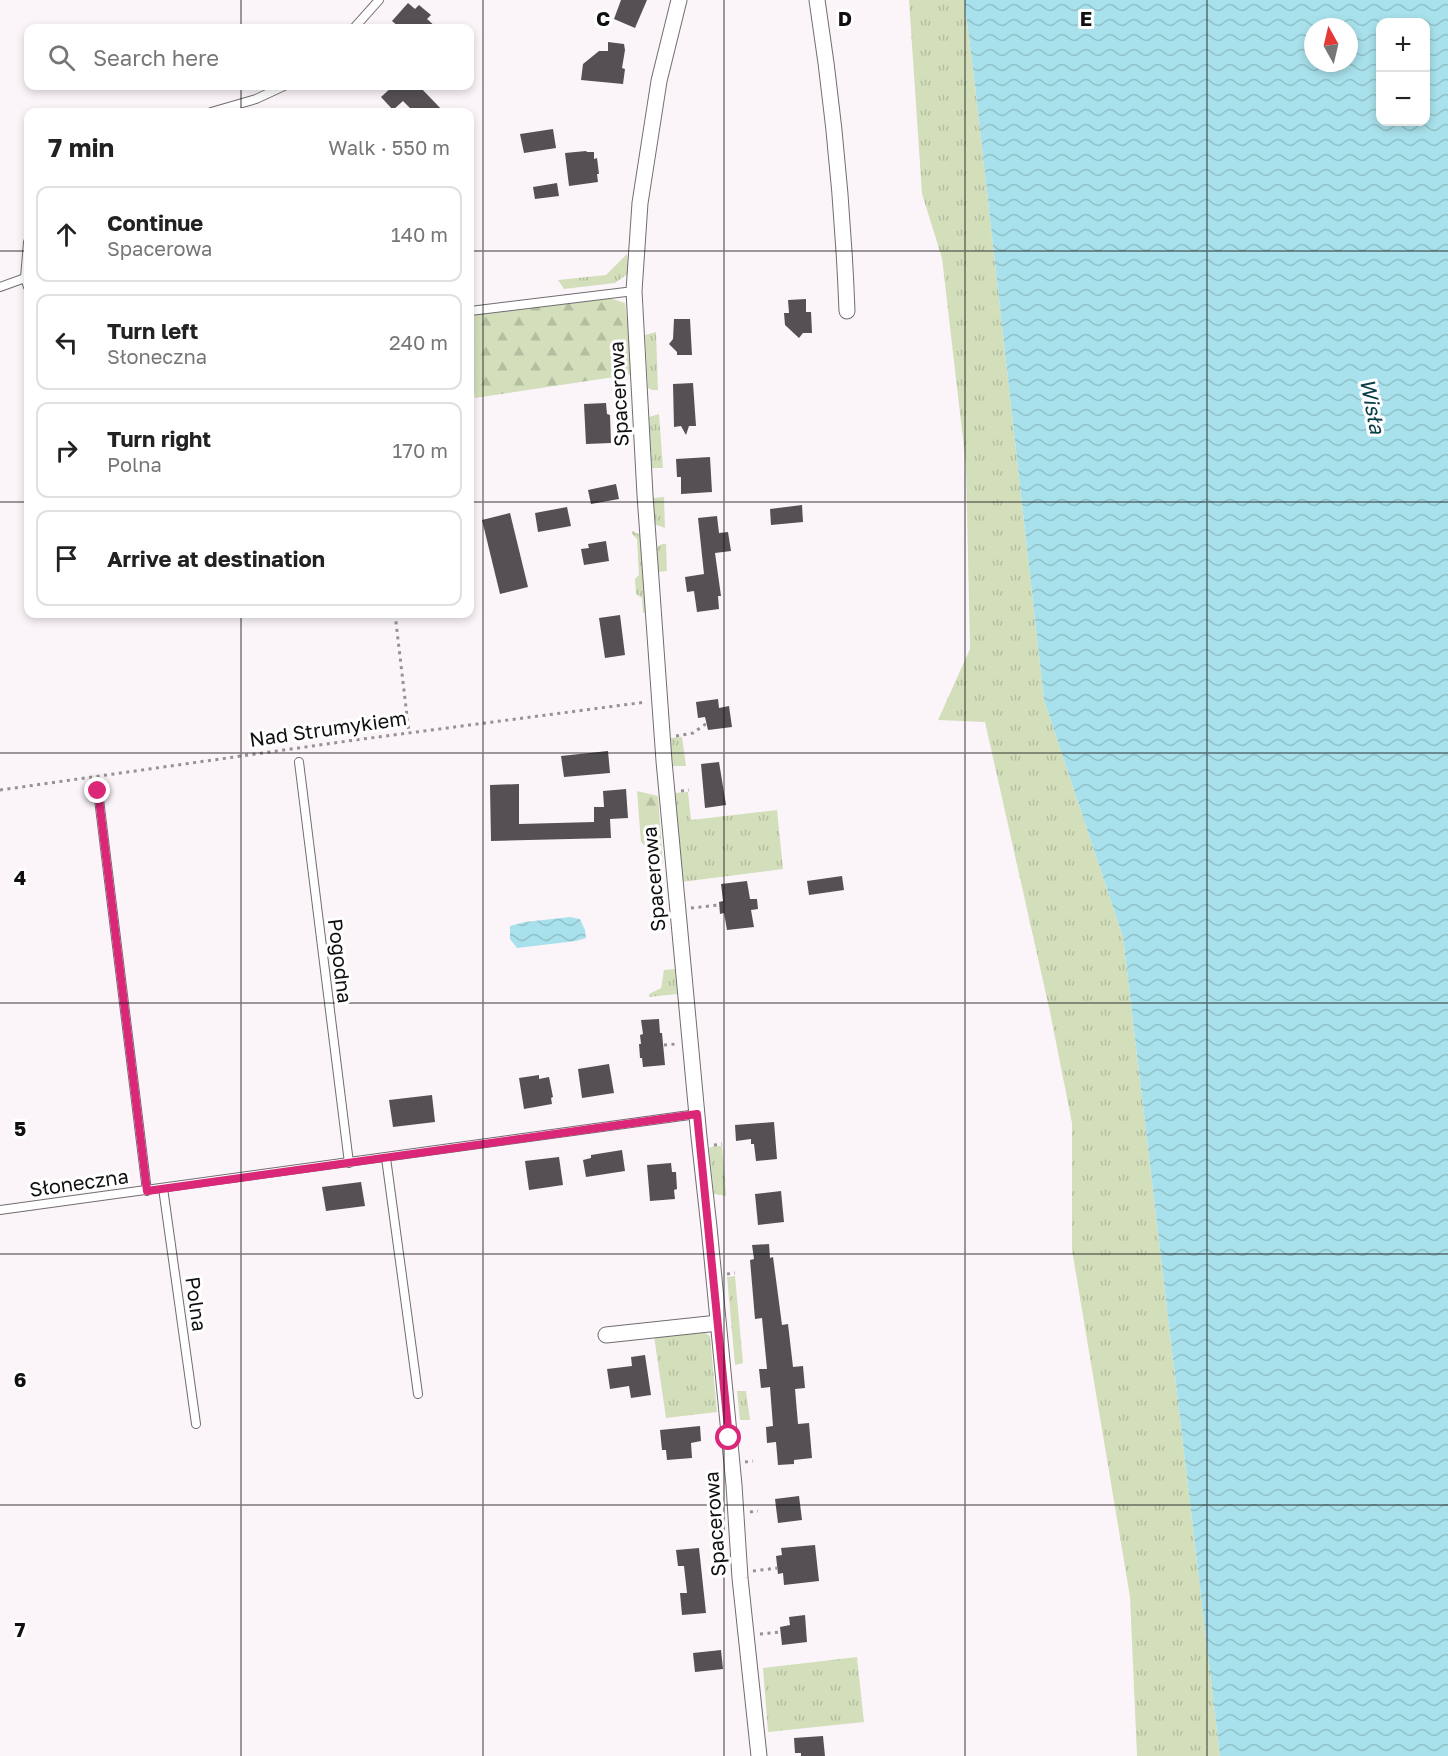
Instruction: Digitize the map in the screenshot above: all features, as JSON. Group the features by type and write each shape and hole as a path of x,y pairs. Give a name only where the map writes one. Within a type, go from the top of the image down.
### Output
{"street":[{"name":"Spacerowa","path":"679,0 659,81 640,203 634,291 662,738 734,1485 740,1578 759,1756"},
{"path":"817,0 829,74 843,222 848,311"},
{"path":"606,1335 718,1323"}],"lane":[{"path":"358,24 379,0"},
{"path":"225,108 256,99 275,90"},
{"path":"0,287 24,278"},
{"path":"474,311 634,291"},
{"name":"Pogodna","path":"299,762 349,1163"},
{"path":"98,791 147,1191"},
{"name":"Słoneczna","path":"0,1210 697,1114"},
{"path":"386,1158 418,1394"},
{"name":"Polna","path":"164,1188 196,1424"}],"path":[{"path":"396,618 410,733"},
{"name":"Nad Strumykiem","path":"0,790 660,700"},
{"path":"662,738 693,733 707,723"},
{"path":"678,910 719,905"},
{"path":"752,1571 777,1568"},
{"path":"758,1634 781,1632"}],"green space":[{"path":"909,0 964,0 1044,700 1123,937 1220,1756 1137,1756 1130,1597 1072,1250 1072,1123 1050,1012 985,722 938,720 970,649 966,465 942,258 922,194"},
{"path":"627,254 629,273 615,283 564,289 558,280 606,275"},
{"path":"607,297 625,303 634,374 475,398 474,314"},
{"path":"656,332 658,390 652,390 648,388 645,335"},
{"path":"659,414 663,468 652,468 649,417"},
{"path":"664,497 665,528 654,524 653,498"},
{"path":"632,531 641,535 646,612 643,613 642,598 636,594 635,579 639,575 637,539"},
{"path":"666,544 667,571 658,572 657,547"},
{"path":"682,737 686,766 671,766 669,738"},
{"path":"637,791 658,796 663,864 641,842"},
{"path":"688,792 691,820 777,810 783,869 681,882 674,793"},
{"path":"675,969 677,994 649,997 649,994 661,988 664,970"},
{"path":"722,1146 726,1196 714,1194 709,1148"},
{"path":"735,1276 743,1363 735,1365 727,1277"},
{"path":"704,1332 710,1336 717,1412 666,1418 654,1336"},
{"path":"737,1391 746,1391 750,1420 740,1420"},
{"path":"857,1657 864,1722 768,1732 763,1668"}],"water":[{"name":"Wisła","path":"964,0 1448,0 1448,1756 1220,1756 1123,937 1044,700"},
{"path":"570,917 580,919 586,938 517,948 510,939 510,926"}],"building":[{"path":"621,0 647,0 635,28 614,19"},
{"path":"408,3 415,9 419,5 431,15 427,19 433,24 395,24 392,21"},
{"path":"608,42 624,44 623,84 581,80 583,64 599,51 608,51"},
{"path":"389,90 423,90 440,108 410,108 403,101 395,108 391,108 381,97"},
{"path":"553,129 556,148 524,153 520,134"},
{"path":"594,152 594,159 597,158 598,182 569,186 565,153"},
{"path":"557,183 559,196 535,199 533,187"},
{"path":"806,299 806,312 811,312 812,333 803,333 799,338 785,325 784,313 789,313 788,300"},
{"path":"674,319 690,319 692,355 677,355 669,344 673,339"},
{"path":"693,383 696,426 689,426 686,435 681,426 674,427 673,384"},
{"path":"606,403 607,414 610,415 611,443 586,444 584,404"},
{"path":"710,457 712,492 681,494 681,477 677,477 676,459"},
{"path":"616,484 619,499 591,504 588,490"},
{"path":"802,505 803,522 771,525 770,509"},
{"path":"567,507 571,526 538,532 535,513"},
{"path":"510,513 528,587 500,594 482,520"},
{"path":"717,516 719,533 728,532 731,551 715,553 721,596 718,596 719,609 697,612 694,591 687,592 685,577 704,574 698,518"},
{"path":"606,541 609,561 584,565 581,549 589,548 588,544"},
{"path":"620,615 625,655 605,658 599,618"},
{"path":"718,699 719,708 729,706 732,727 708,730 705,717 698,718 696,702"},
{"path":"608,751 610,773 564,777 561,756"},
{"path":"719,762 726,805 705,808 701,764"},
{"path":"519,784 519,824 594,822 594,807 604,807 603,791 626,789 628,818 610,819 611,838 491,841 490,785"},
{"path":"842,876 844,890 809,895 807,881"},
{"path":"747,881 750,899 757,899 758,909 751,910 754,927 727,930 724,913 720,914 719,902 723,901 721,884"},
{"path":"659,1019 665,1065 643,1067 639,1044 641,1044 640,1035 643,1034 641,1020"},
{"path":"609,1064 614,1093 582,1098 578,1069"},
{"path":"539,1075 539,1079 549,1077 552,1104 524,1109 519,1078"},
{"path":"432,1095 435,1122 393,1127 389,1100"},
{"path":"774,1122 777,1159 756,1161 754,1144 751,1144 751,1139 736,1141 735,1125"},
{"path":"622,1150 625,1171 586,1177 583,1160 591,1158 591,1155"},
{"path":"559,1157 563,1185 529,1190 525,1161"},
{"path":"671,1163 672,1172 676,1172 675,1199 650,1201 647,1165"},
{"path":"361,1182 365,1206 326,1211 322,1187"},
{"path":"781,1191 784,1222 758,1225 755,1194"},
{"path":"769,1244 770,1258 773,1257 782,1325 788,1324 793,1367 803,1366 805,1388 795,1389 798,1424 809,1423 812,1458 794,1460 794,1464 778,1465 776,1442 767,1443 766,1427 773,1426 770,1387 761,1388 759,1369 767,1369 762,1318 755,1319 750,1260 754,1259 752,1245"},
{"path":"645,1355 651,1395 631,1398 629,1386 610,1389 607,1369 632,1366 631,1357"},
{"path":"700,1426 701,1441 691,1443 692,1458 667,1460 666,1450 662,1450 660,1430"},
{"path":"799,1496 802,1520 778,1523 775,1499"},
{"path":"815,1545 819,1581 784,1585 783,1573 778,1574 776,1556 782,1555 781,1548"},
{"path":"699,1548 706,1613 682,1615 680,1593 687,1593 684,1566 678,1566 676,1550"},
{"path":"805,1615 807,1642 782,1645 780,1627 790,1625 789,1617"},
{"path":"721,1650 723,1669 695,1672 693,1653"},
{"path":"823,1736 825,1756 801,1756 801,1753 795,1753 794,1738"}],"route":[{"path":"98,791 147,1191 697,1114 710,1227 729,1438"}]}
